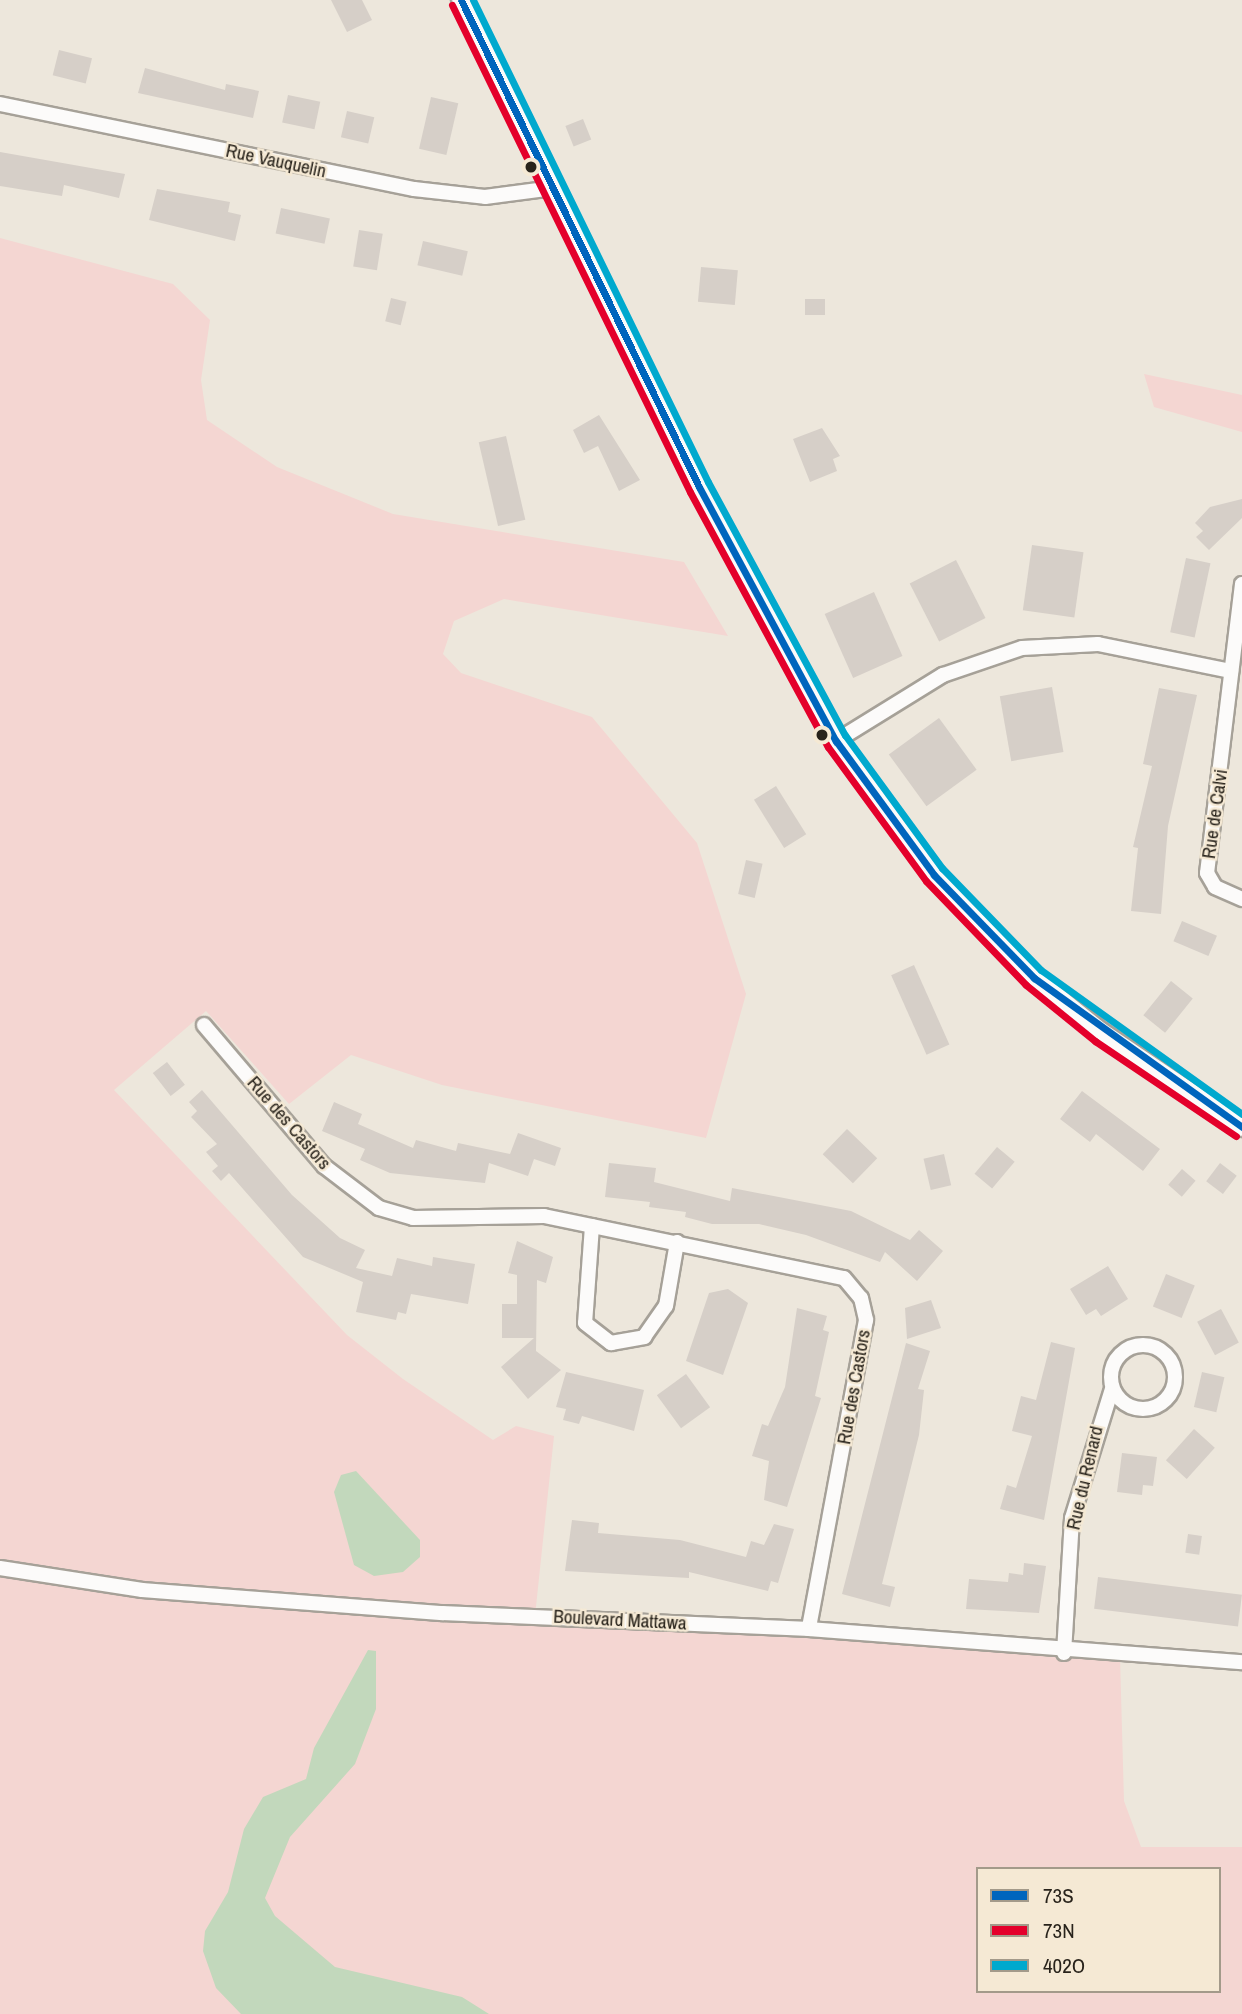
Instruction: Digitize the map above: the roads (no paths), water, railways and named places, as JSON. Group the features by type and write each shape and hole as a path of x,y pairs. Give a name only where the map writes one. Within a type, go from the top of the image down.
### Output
{"street":[{"path":"461,0 699,487 836,741 934,875 1024,969 1101,1032 1242,1126"},
{"name":"Rue Vauquelin","path":"0,104 414,189 485,197 553,188"},
{"name":"Rue de Calvi","path":"1242,584 1207,873 1214,887 1242,899"},
{"path":"836,741 943,675 1022,648 1098,644 1231,671"},
{"name":"Rue des Castors","path":"204,1025 324,1166 379,1208 414,1217 544,1216 844,1278 861,1298 866,1320 809,1629"},
{"path":"593,1226 585,1323 611,1343 644,1337 666,1306 677,1242"},
{"name":"Rue du Renard","path":"1064,1653 1072,1518 1112,1390 1111,1368 1132,1346 1163,1351 1174,1369 1172,1390 1158,1406 1126,1406 1112,1390"},
{"name":"Boulevard Mattawa","path":"0,1568 224,1596 809,1629 1064,1653 1242,1662"}]}
